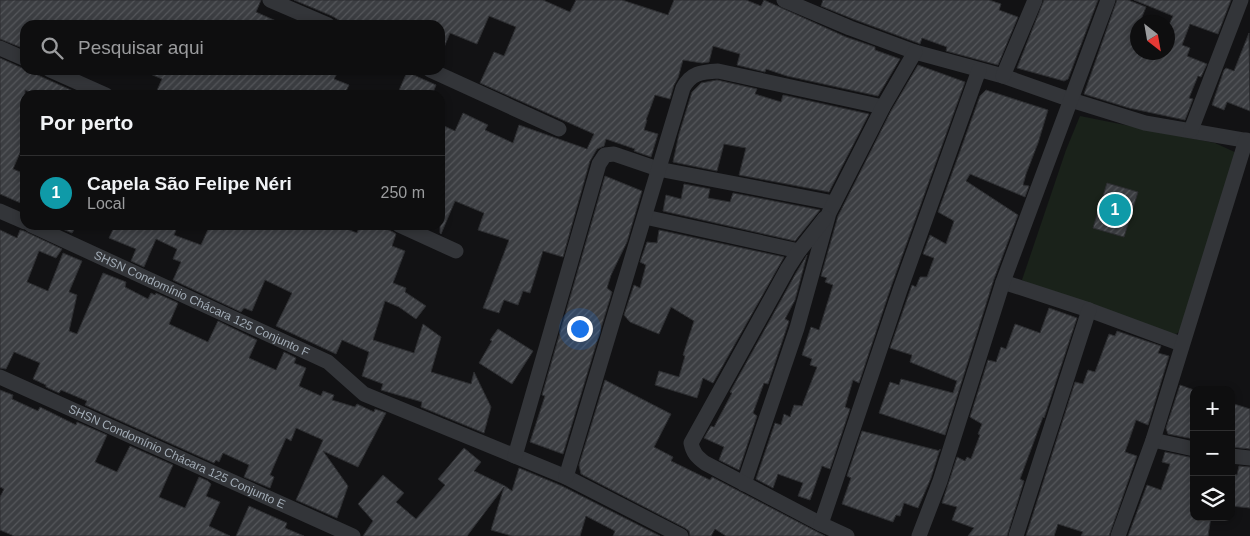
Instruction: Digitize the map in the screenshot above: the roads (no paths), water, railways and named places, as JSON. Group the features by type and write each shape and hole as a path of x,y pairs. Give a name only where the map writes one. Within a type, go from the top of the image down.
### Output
{"street":[{"path":"270,0 316,20"},
{"path":"784,0 850,28 915,52 1003,76 1145,123 1248,141 1181,344 1175,371 1153,440 1118,536"},
{"path":"1003,76 1035,0"},
{"path":"920,536 940,481 1003,282 1108,0"},
{"path":"1192,130 1241,0"},
{"path":"0,48 20,57"},
{"path":"744,484 797,328 832,208 883,106 915,52"},
{"path":"821,524 900,290 979,70"},
{"path":"566,477 645,218 658,169 683,88 688,79 696,74 718,71 883,106"},
{"path":"61,75 95,90"},
{"path":"441,75 559,129"},
{"path":"514,456 599,164 605,155 614,154 658,169 832,208"},
{"path":"832,208 799,251 691,443 692,450 701,460 847,536"},
{"path":"0,211 20,220"},
{"path":"645,218 799,251"},
{"name":"SHSN Condomínio Chácara 125 Conjunto F","path":"42,230 328,362 364,394 566,477 681,536"},
{"path":"410,230 456,251"},
{"path":"1003,282 1089,310 1181,344"},
{"path":"1016,536 1089,310"},
{"name":"SHSN Condomínio Chácara 125 Conjunto E","path":"0,377 353,536"},
{"path":"1153,440 1190,448"},
{"path":"1235,456 1250,458"}],"place":[{"name":"Capela São Felipe Néri","path":"1115,210"}]}
